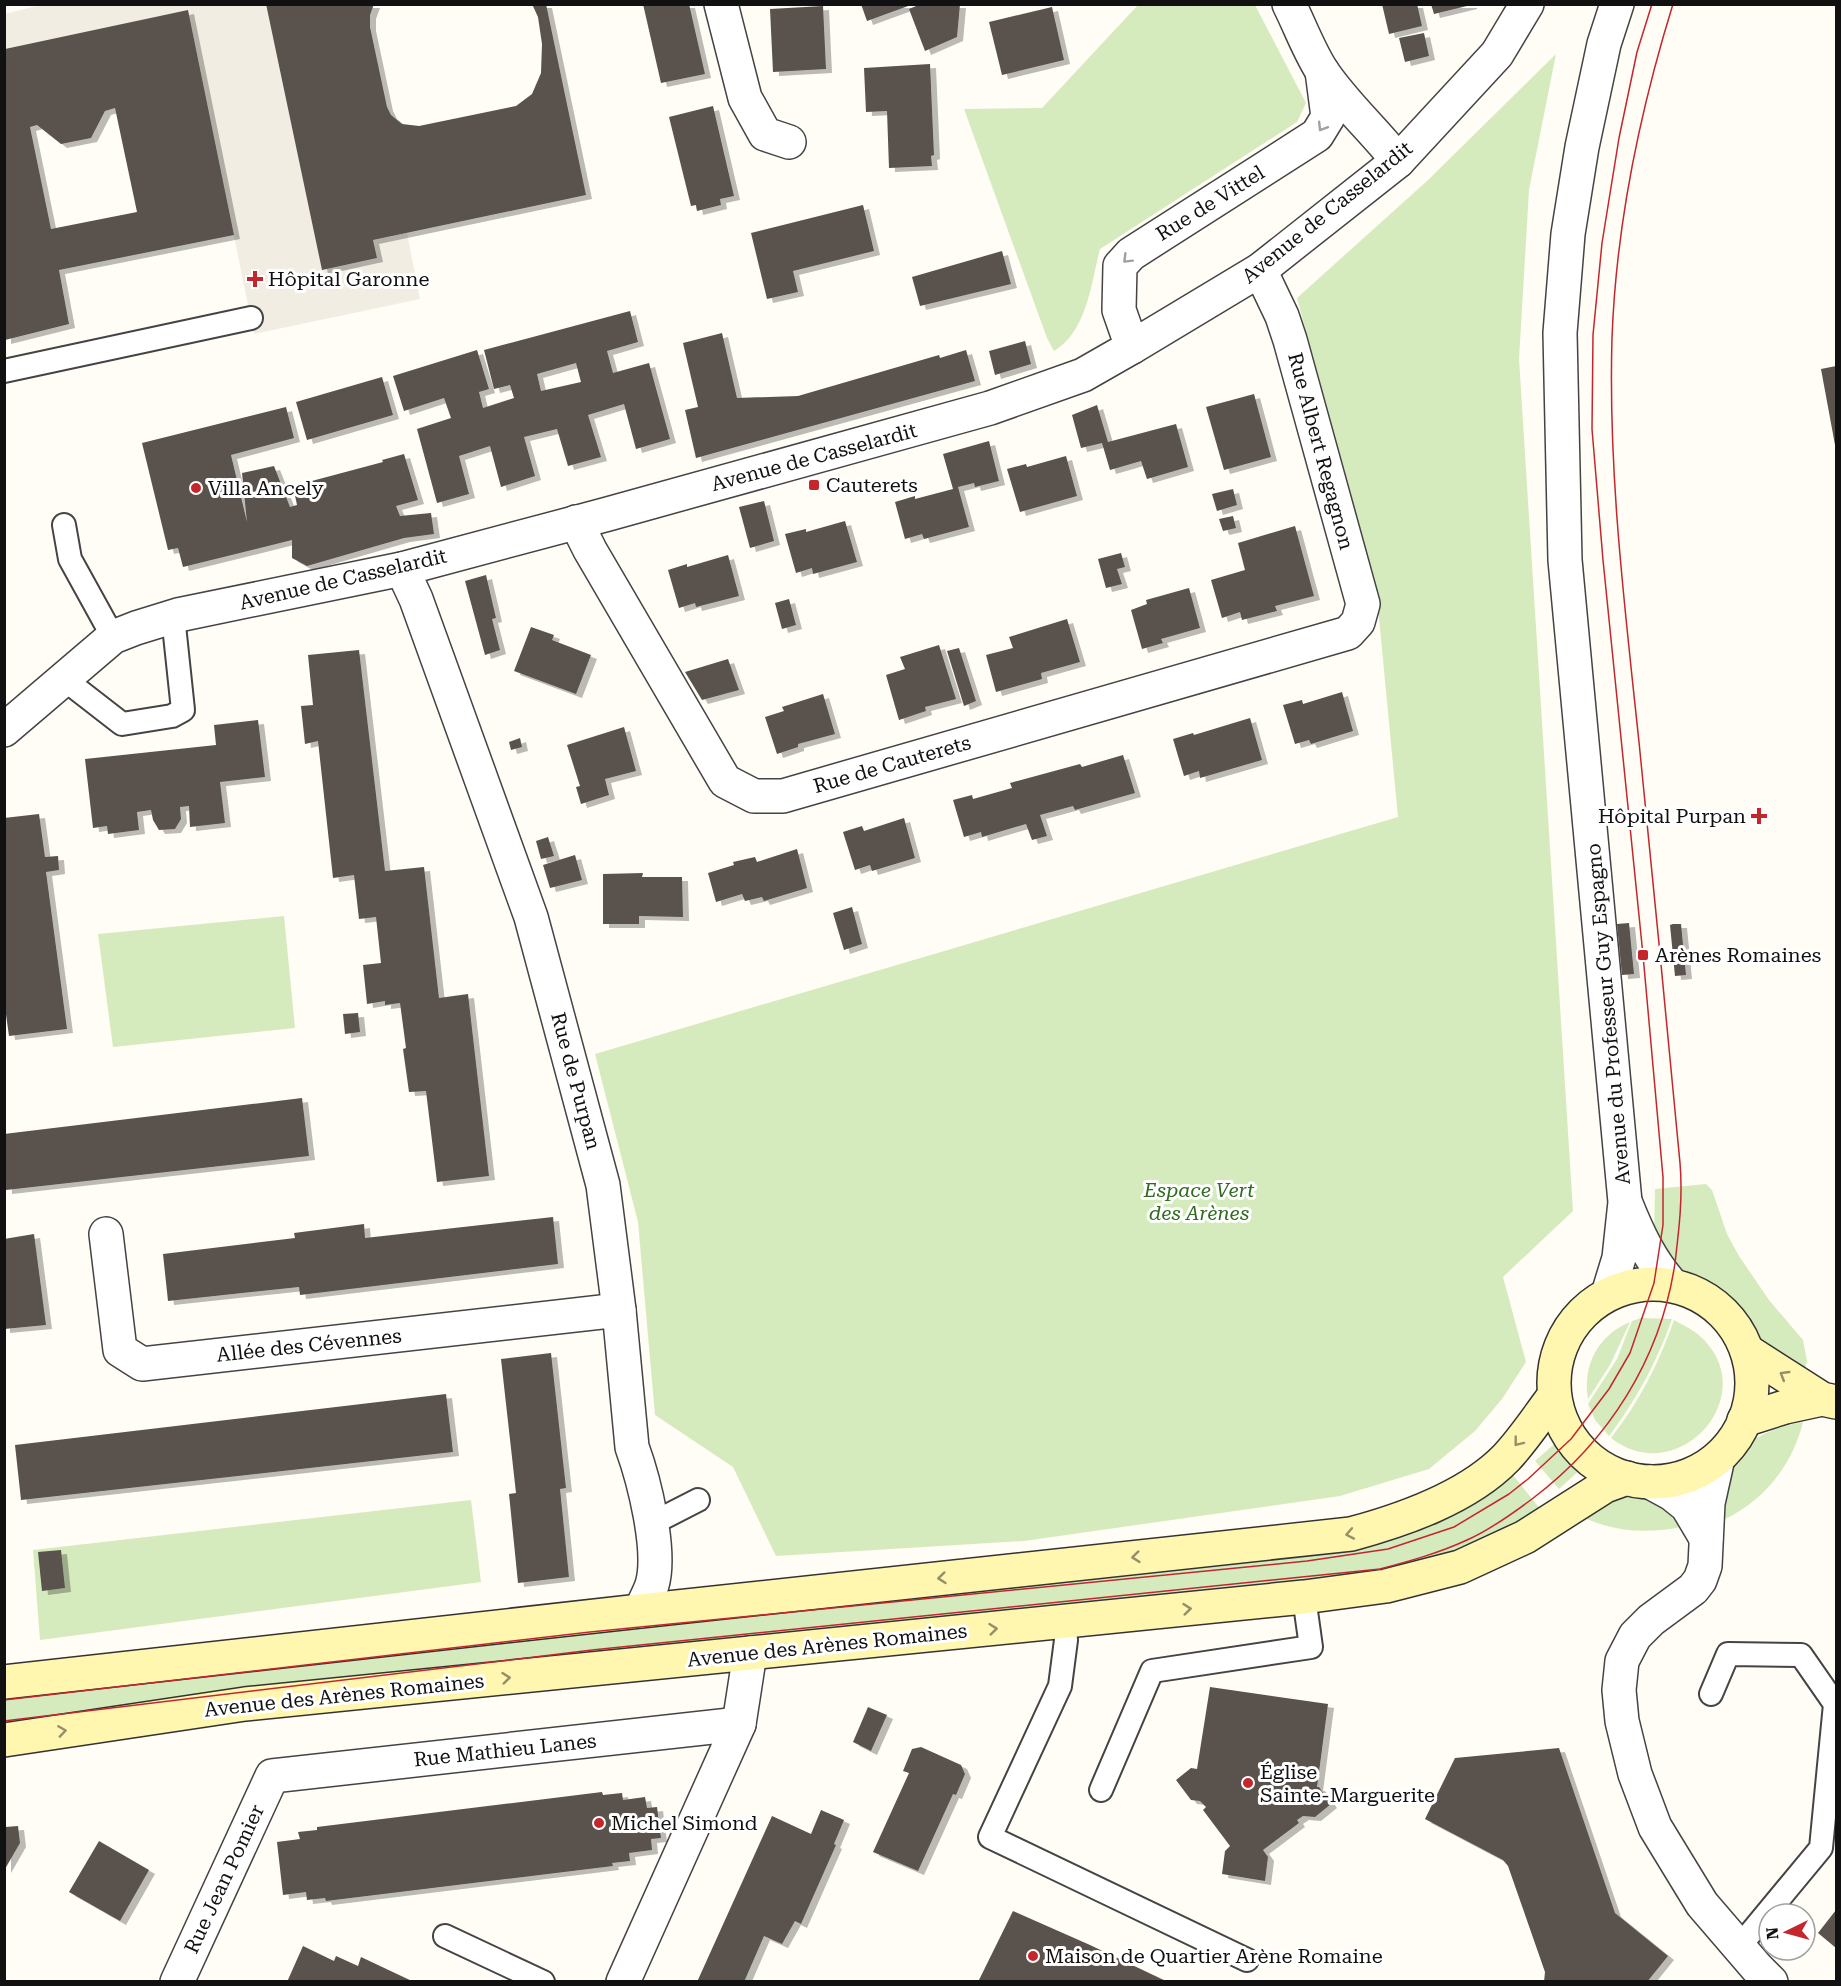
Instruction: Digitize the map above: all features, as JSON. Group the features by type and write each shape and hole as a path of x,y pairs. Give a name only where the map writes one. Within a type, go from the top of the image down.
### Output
{"main road":[{"path":"1640,1284 1672,1285 1696,1293 1718,1308 1736,1328 1747,1352 1752,1376 1752,1391 1744,1420 1732,1442 1718,1458 1695,1473 1676,1480 1638,1480 1601,1467 1571,1439 1554,1396 1557,1355 1576,1319 1608,1294 1640,1284"},
{"path":"1747,1352 1829,1400"},
{"path":"4,1682 646,1598 1351,1534 1395,1522 1448,1499 1489,1473 1506,1458 1554,1396"},
{"path":"1744,1420 1785,1407 1829,1400"},
{"name":"Avenue des Arènes Romaines","path":"4,1740 245,1704 1064,1622 1304,1597 1386,1586 1460,1567 1525,1537 1605,1486 1638,1480"}],"street":[{"path":"721,4 745,98 765,134 789,142"},
{"name":"Rue de Vittel","path":"1289,4 1322,70 1358,117 1379,137 1398,161"},
{"name":"Avenue de Casselardit","path":"8,721 113,638 173,616 402,569 990,408 1083,375 1260,270 1398,161 1497,54 1527,4"},
{"name":"Avenue du Professeur Guy Espagno","path":"1608,1294 1619,1258 1625,1202 1565,560 1560,333 1568,234 1582,147 1604,44 1617,4"},
{"name":"Rue de Vittel","path":"1132,347 1119,310 1120,266 1131,254 1317,135 1328,117 1322,70"},
{"name":"Rue Albert Regagnon","path":"1260,270 1290,340 1363,604 1358,622 1348,633"},
{"name":"Rue de Cauterets","path":"576,522 590,550 725,781 754,796 783,796 1348,633"},
{"name":"Rue de Purpan","path":"402,569 416,599 531,917 603,1185 619,1310 632,1447 651,1524 655,1567 646,1598"},
{"name":"Avenue du Professeur Guy Espagno","path":"1625,1202 1642,1242 1656,1267 1672,1285"},
{"name":"Allée des Cévennes","path":"106,1234 120,1350 142,1364 619,1310"},
{"path":"1718,1458 1708,1503 1705,1566 1700,1580 1693,1589 1651,1620 1635,1636 1622,1661 1618,1690 1635,1774 1655,1827 1702,1904 1753,1970"},
{"path":"1638,1480 1672,1494 1687,1506 1706,1538"},
{"path":"623,1982 739,1724 750,1653"},
{"name":"Rue Mathieu Lanes","path":"272,1776 739,1724"},
{"name":"Rue Jean Pomier","path":"177,1982 272,1776"}],"lane":[{"path":"4,371 251,318"},
{"path":"64,525 70,560 113,638"},
{"path":"64,679 122,724 178,713 183,710 173,616"},
{"path":"651,1524 698,1500"},
{"path":"1101,1790 1152,1671 1311,1647 1304,1597"},
{"path":"1064,1622 1065,1640 1060,1686 990,1837 1247,1960"},
{"path":"1711,1694 1728,1654 1801,1655 1835,1704 1821,1848 1753,1970"},
{"path":"445,1936 543,1982"}],"green space":[{"path":"1138,5 1255,5 1306,103 1297,122 1100,249 1081,319 1074,332 1054,351 1047,338 964,109 1042,108"},
{"name":"Espace Vert des Arènes","path":"1556,54 1529,190 1519,359 1573,1211 1503,1277 1526,1362 1502,1399 1475,1431 1429,1469 1340,1496 1024,1541 776,1556 733,1467 655,1415 638,1222 595,1054 1398,817 1377,597 1297,298 1427,181"},
{"path":"284,916 295,1028 113,1047 98,934"},
{"path":"1706,1184 1712,1190 1727,1234 1739,1256 1769,1300 1803,1340 1807,1361 1805,1369 1760,1343 1731,1306 1677,1267 1654,1234 1655,1189"},
{"path":"1641,1318 1672,1319 1645,1380 1609,1436 1595,1420 1588,1404 1617,1359 1632,1321"},
{"path":"1674,1320 1702,1337 1719,1364 1723,1388 1717,1411 1703,1431 1684,1445 1661,1453 1636,1451 1611,1438 1647,1382"},
{"path":"1630,1322 1610,1365 1588,1399 1588,1375 1595,1353 1609,1335"},
{"path":"1803,1422 1792,1453 1774,1480 1751,1503 1723,1520 1723,1501 1729,1471 1739,1452 1764,1434"},
{"path":"1559,1440 1582,1468 1559,1489 1535,1461"},
{"path":"1509,1470 1545,1515 1409,1571 5,1728 4,1693 1296,1552"},
{"path":"1635,1494 1650,1498 1662,1505 1681,1527 1643,1531 1619,1529 1582,1517 1619,1495"},
{"path":"471,1500 481,1582 40,1640 33,1550"}],"shaded area":[{"path":"40,5 266,5 322,269 376,258 373,240 407,233 420,299 254,334 188,11 5,49 5,14"}],"building":[{"path":"266,4 374,4 370,15 370,27 387,107 391,115 402,124 419,126 516,106 532,94 541,73 542,44 538,17 532,4 546,4 586,195 373,240 377,258 322,270"},
{"path":"643,4 689,4 705,74 661,83"},
{"path":"861,4 911,4 911,5 867,21"},
{"path":"921,4 960,4 957,37 925,51 909,9"},
{"path":"1382,4 1417,4 1422,26 1389,34"},
{"path":"1431,4 1471,4 1471,5 1434,14"},
{"path":"823,6 826,69 773,72 770,9"},
{"path":"1052,7 1064,60 1002,75 989,22"},
{"path":"188,10 234,235 59,270 69,324 5,340 5,49","holes":["115,108 137,212 51,229 30,127 37,125 61,144 91,138 105,111"]},
{"path":"1424,33 1429,56 1405,62 1399,38"},
{"path":"930,64 934,155 931,156 932,166 889,168 887,111 866,112 864,68"},
{"path":"713,106 734,196 720,199 721,205 697,211 696,205 691,206 669,117"},
{"path":"863,205 874,251 793,271 798,292 767,299 751,233"},
{"path":"1002,251 1011,284 920,306 912,277"},
{"path":"630,311 638,342 607,351 613,373 649,363 670,439 636,449 624,404 588,415 601,457 568,466 557,429 524,437 535,476 501,487 490,446 459,456 469,494 437,503 417,429 451,418 444,398 404,411 393,376 477,350 489,389 479,392 483,408 514,398 510,385 494,389 484,350","holes":["576,363 581,382 541,391 537,374"]},
{"path":"722,333 737,398 798,396 939,355 940,358 966,350 975,381 696,458 685,410 698,407 683,343"},
{"path":"1025,341 1031,364 995,375 989,351"},
{"path":"1836,366 1836,445 1835,445 1821,369"},
{"path":"382,377 393,415 307,440 296,402"},
{"path":"1254,394 1271,457 1224,470 1206,407"},
{"path":"1097,405 1108,442 1176,424 1188,467 1147,479 1141,461 1110,470 1102,443 1081,448 1072,415"},
{"path":"286,407 294,438 231,455 247,522 242,473 274,466 290,507 297,505 293,486 383,462 382,460 404,454 418,500 396,506 400,516 431,513 434,534 404,538 307,566 292,558 292,540 183,567 178,548 168,550 142,443"},
{"path":"989,441 999,481 975,487 974,483 958,487 969,527 924,539 922,534 905,539 895,502 953,489 943,454"},
{"path":"1066,456 1077,496 1020,512 1007,469 1026,464 1027,467"},
{"path":"1233,489 1237,505 1217,511 1212,494"},
{"path":"764,501 774,541 750,548 739,507"},
{"path":"1233,516 1236,528 1223,531 1219,519"},
{"path":"845,521 857,562 813,574 812,568 796,573 785,534 806,529 806,532"},
{"path":"1295,526 1314,596 1275,606 1277,611 1242,620 1240,612 1222,618 1211,580 1245,570 1238,543"},
{"path":"1121,553 1125,567 1117,569 1122,584 1106,588 1098,559"},
{"path":"728,555 739,596 696,607 695,603 679,608 668,570"},
{"path":"486,575 496,618 492,619 500,650 485,655 465,581"},
{"path":"1189,588 1200,628 1161,639 1163,643 1142,649 1131,610 1147,604 1146,600"},
{"path":"789,599 796,625 782,629 775,603"},
{"path":"1067,619 1080,662 1041,673 1042,679 996,692 986,655 1013,648 1009,637"},
{"path":"531,627 554,635 552,640 591,655 576,694 514,671"},
{"path":"939,645 956,699 925,707 926,711 899,720 886,675 905,669 900,657"},
{"path":"959,648 976,701 964,706 947,651"},
{"path":"359,650 385,871 424,867 439,998 468,994 489,1176 437,1182 426,1091 409,1092 400,1003 385,1005 385,1001 367,1004 363,965 381,963 376,917 359,919 354,875 333,878 318,741 305,744 301,706 313,705 308,655"},
{"path":"728,659 739,690 702,700 685,672"},
{"path":"1342,692 1353,731 1311,744 1309,740 1295,744 1283,705 1302,700 1303,704"},
{"path":"823,694 835,734 798,744 798,747 777,754 765,717 784,711 782,707"},
{"path":"1250,718 1262,760 1200,778 1199,771 1184,776 1173,739"},
{"path":"258,720 265,777 220,782 225,823 190,827 189,806 180,807 181,819 175,829 159,830 153,820 151,810 137,812 139,830 108,834 107,826 93,828 85,759 216,745 214,725"},
{"path":"624,727 636,771 605,779 609,795 581,804 576,787 580,786 567,745"},
{"path":"520,738 522,747 511,750 509,742"},
{"path":"1123,755 1135,793 1075,810 1073,806 1040,815 1047,836 1032,840 1026,824 982,837 981,832 964,837 953,800 972,795 973,799 1012,788 1010,783"},
{"path":"39,814 45,857 58,856 59,870 46,872 67,1029 9,1036 4,1000 4,818"},
{"path":"904,818 915,858 872,871 870,865 855,870 843,832 862,826 864,831"},
{"path":"548,837 554,856 541,859 536,841"},
{"path":"797,849 807,888 764,901 762,897 745,901 742,894 716,902 708,873 734,865 733,862 755,857 757,862"},
{"path":"575,855 582,880 550,888 543,865"},
{"path":"643,873 642,877 682,877 683,917 639,916 639,924 603,924 603,874"},
{"path":"852,907 862,944 844,950 833,913"},
{"path":"1629,923 1634,974 1622,975 1617,924"},
{"path":"1681,924 1686,975 1675,976 1670,925"},
{"path":"358,1013 360,1032 345,1034 343,1014"},
{"path":"302,1098 309,1156 6,1190 4,1134"},
{"path":"553,1217 558,1264 300,1295 299,1287 168,1301 163,1254 295,1238 294,1233 364,1224 365,1238"},
{"path":"34,1234 46,1325 4,1329 4,1239"},
{"path":"551,1353 566,1488 560,1489 569,1577 518,1583 509,1494 516,1493 501,1359"},
{"path":"446,1394 453,1452 21,1500 15,1445"},
{"path":"61,1550 65,1588 42,1591 38,1552"},
{"name":"Église Sainte-Marguerite","path":"1210,1687 1328,1704 1317,1787 1331,1804 1315,1817 1303,1816 1297,1820 1299,1823 1263,1850 1268,1857 1265,1881 1222,1874 1225,1851 1230,1846 1203,1810 1206,1807 1200,1801 1191,1800 1176,1780 1191,1768 1197,1769"},
{"path":"868,1707 887,1715 871,1751 853,1742"},
{"path":"921,1747 961,1765 965,1774 956,1795 953,1794 918,1871 873,1852 909,1773 903,1771 912,1749"},
{"path":"1559,1748 1615,1913 1668,1956 1647,1982 1544,1982 1545,1972 1508,1866 1503,1860 1425,1819 1455,1758"},
{"path":"602,1792 603,1795 622,1793 623,1800 645,1797 647,1808 657,1807 661,1838 651,1839 652,1850 629,1853 630,1861 612,1863 613,1866 326,1901 325,1898 307,1900 306,1892 283,1895 277,1842 300,1839 298,1832 317,1830 317,1827"},
{"path":"821,1810 844,1820 834,1844 836,1845 801,1924 795,1921 782,1944 764,1936 744,1982 697,1982 772,1816 811,1834"},
{"path":"18,1826 20,1843 5,1869 5,1827"},
{"path":"99,1841 149,1870 120,1921 69,1892"},
{"path":"1836,1910 1836,1948 1818,1933"},
{"path":"1013,1911 1090,1945 1168,1982 978,1982"},
{"path":"303,1946 334,1961 336,1956 358,1966 361,1957 414,1982 287,1982"}],"tram line":[{"path":"4,1700 590,1632 1307,1561 1388,1549 1454,1527 1509,1494 1571,1439 1609,1389 1630,1353 1654,1283 1663,1225 1663,1177 1592,429 1593,335 1602,243 1619,138 1637,52 1652,4"},
{"path":"4,1721 592,1650 1380,1569 1435,1553 1484,1531 1532,1499 1585,1451 1627,1395 1658,1332 1675,1263 1680,1213 1680,1163 1623,591 1615,490 1611,389 1614,296 1624,212 1640,127 1673,4"}],"place":[{"name":"Hôpital Garonne","path":"255,279"},
{"name":"Cauterets","path":"814,485"},
{"name":"Villa Ancely","path":"196,488"},
{"name":"Hôpital Purpan","path":"1759,816"},
{"name":"Arènes Romaines","path":"1643,955"},
{"name":"Église Sainte-Marguerite","path":"1248,1783"},
{"name":"Michel Simond","path":"599,1823"},
{"name":"Maison de Quartier Arène Romaine","path":"1033,1956"}]}
